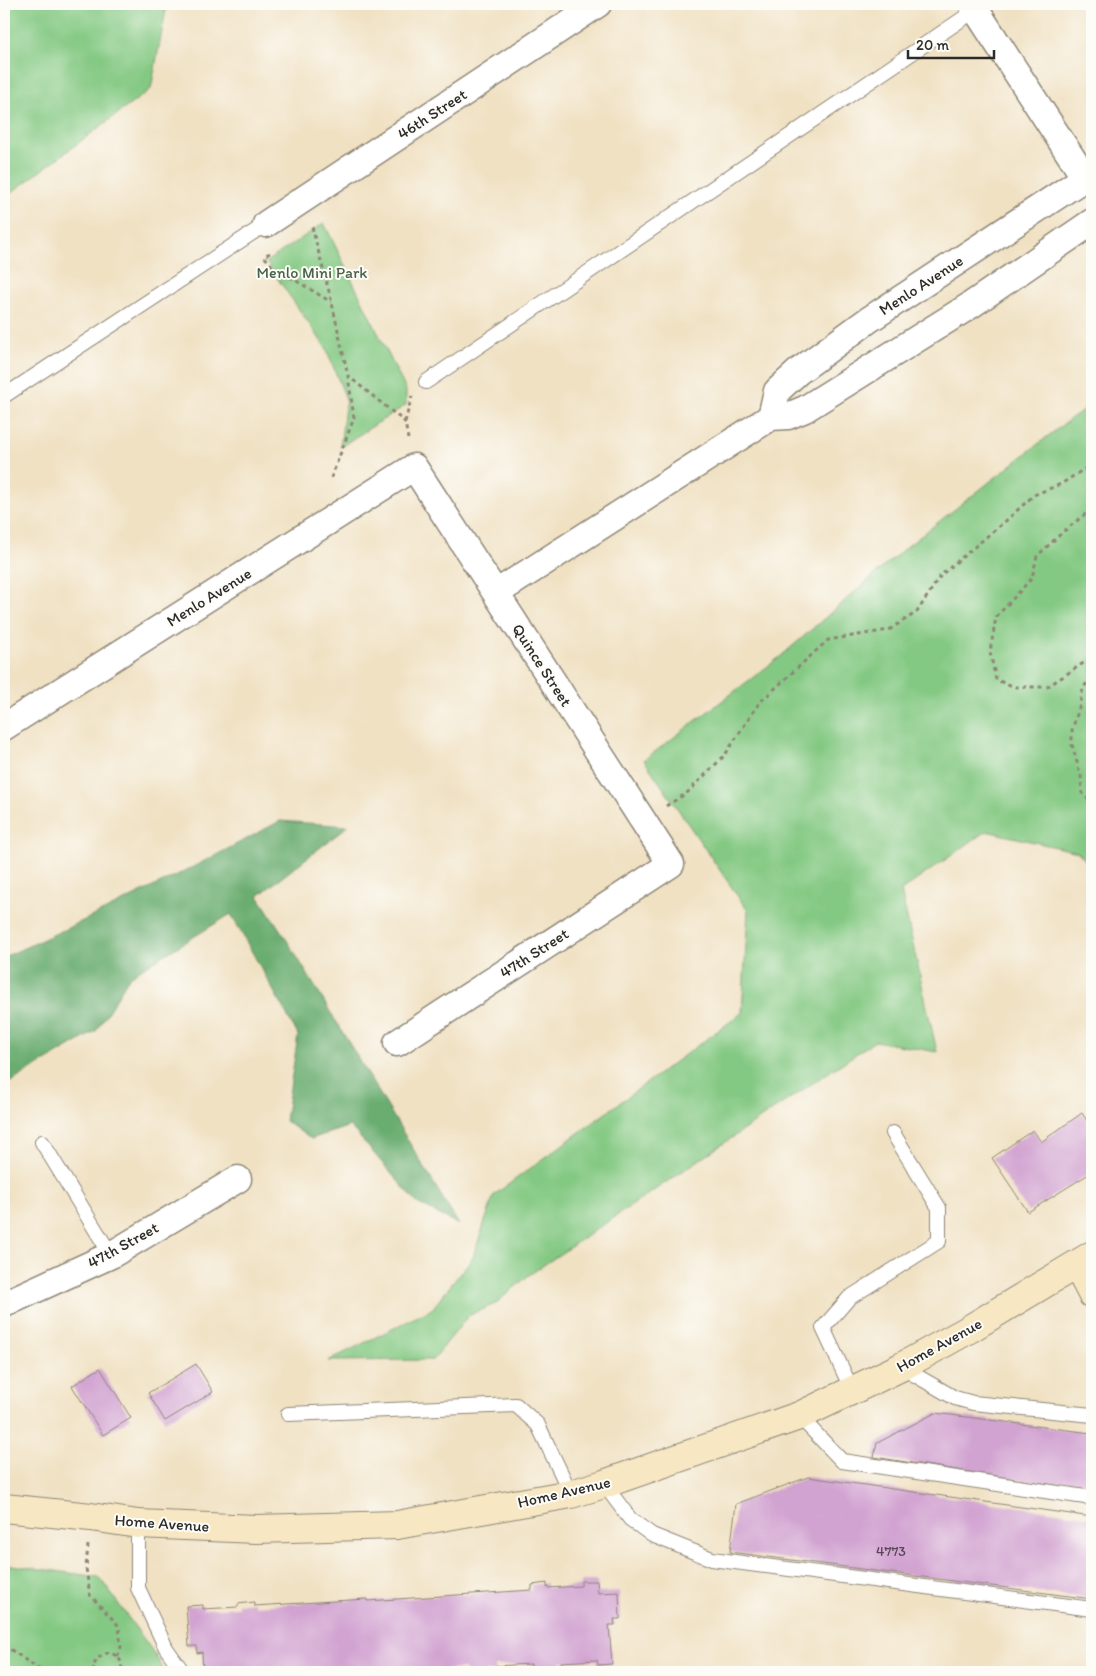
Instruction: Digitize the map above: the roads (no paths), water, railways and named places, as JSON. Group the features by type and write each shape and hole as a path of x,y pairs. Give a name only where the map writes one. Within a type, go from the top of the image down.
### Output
{"main road":[{"name":"Home Avenue","path":"4,1508 138,1524 256,1529 397,1525 572,1494 798,1416 901,1367 966,1331 1084,1260"},
{"path":"1084,1260 1092,1294"}],"street":[{"name":"46th Street","path":"266,224 598,4"},
{"path":"978,6 1088,176"},
{"name":"Menlo Avenue","path":"771,417 777,391 799,371 867,321 1088,176"},
{"path":"496,593 771,417 788,416 804,410 970,305 1092,222"},
{"name":"Menlo Avenue","path":"4,727 414,467"},
{"name":"Quince Street","path":"414,467 671,864"},
{"name":"47th Street","path":"396,1043 671,864"},
{"name":"47th Street","path":"4,1304 111,1255 238,1179"}],"lane":[{"path":"426,382 978,6"},
{"path":"4,396 266,224"},
{"path":"852,1390 824,1328 848,1298 938,1240 940,1208 893,1133"},
{"path":"42,1142 111,1255"},
{"path":"901,1367 955,1398 973,1403 1092,1415"},
{"path":"288,1414 516,1405 538,1425 572,1494"},
{"path":"798,1416 842,1461 1092,1498"},
{"path":"604,1484 630,1519 652,1535 712,1559 1092,1609"},
{"path":"138,1524 138,1588 166,1648 184,1672"}],"park label":[{"name":"Menlo Mini Park","path":"312,272"}]}
